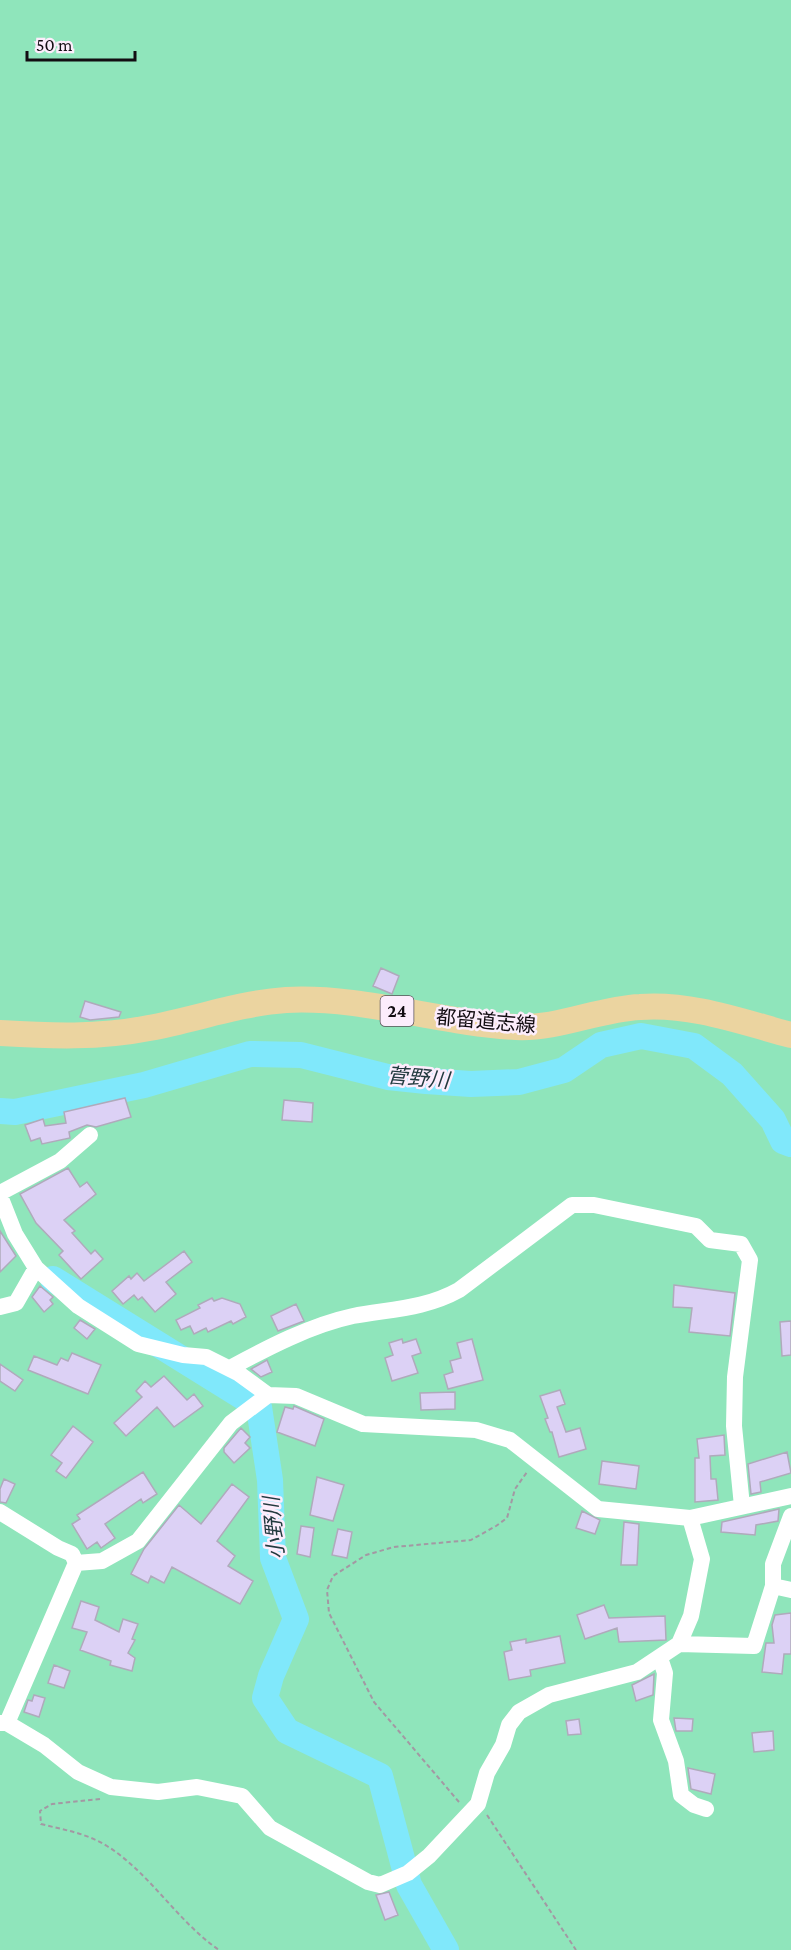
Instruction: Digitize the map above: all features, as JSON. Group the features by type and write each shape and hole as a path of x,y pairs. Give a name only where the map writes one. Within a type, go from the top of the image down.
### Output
{"main road":[{"name":"都留道志線","path":"0,1033 81,1036 115,1034 251,1005 316,999 486,1025 524,1028 545,1027 639,1007 672,1006 791,1035"}],"street":[{"path":"90,1134 60,1161 0,1195 15,1234 36,1268 78,1306 138,1344 183,1355 206,1357 230,1368 268,1395 296,1396 363,1424 476,1430 510,1440 598,1509 690,1518 791,1496"},
{"path":"230,1368 272,1345 352,1317 403,1310 444,1299 572,1205 594,1205 696,1226 710,1240 741,1244 750,1260 735,1377 734,1426 740,1470 738,1487 742,1506"},
{"path":"0,1307 16,1303 36,1268"},
{"path":"76,1563 102,1561 138,1541 231,1423 268,1395"},
{"path":"0,1512 58,1548 72,1554 76,1563 3,1723 44,1745 78,1773 111,1787 158,1792 197,1787 242,1796 270,1828 368,1882 380,1885 408,1873 429,1856 473,1809 487,1773 503,1745 508,1725 519,1712 549,1695 627,1675 660,1658 679,1644 691,1616 702,1559 690,1518"},
{"path":"679,1644 754,1646 772,1586 773,1564 791,1516"},
{"path":"772,1586 791,1590"},
{"path":"660,1658 665,1673 661,1720 676,1761 681,1795 694,1805 706,1809"}],"path":[{"path":"536,1461 515,1489 507,1518 496,1526 471,1540 394,1547 366,1555 333,1576 327,1590 329,1613 374,1702 508,1844 554,1921 576,1950"},
{"path":"111,1787 109,1798 52,1804 40,1811 41,1824 83,1834 108,1846 137,1871 188,1925 219,1950"}],"green space":[{"path":"0,0 791,0 791,1950 0,1950"}],"building":[{"path":"381,968 399,976 392,994 373,986"},
{"path":"85,1001 121,1012 119,1017 90,1020 80,1017"},
{"path":"125,1098 131,1117 96,1127 87,1125 69,1132 70,1138 42,1144 40,1138 31,1141 25,1125 43,1119 45,1126 66,1123 64,1112"},
{"path":"284,1100 313,1103 312,1122 282,1120"},
{"path":"68,1168 80,1187 87,1182 96,1194 64,1220 75,1231 72,1233 91,1254 95,1250 103,1259 81,1279 59,1255 63,1251 36,1223 20,1194"},
{"path":"0,1231 16,1256 0,1272"},
{"path":"184,1251 192,1262 166,1282 176,1294 155,1312 142,1297 138,1300 134,1295 123,1304 112,1291 129,1276 131,1279 137,1273 144,1281"},
{"path":"674,1285 735,1293 730,1336 689,1332 692,1308 673,1307"},
{"path":"40,1286 53,1297 50,1300 53,1304 44,1312 32,1297"},
{"path":"212,1298 214,1301 222,1298 240,1304 246,1317 208,1332 206,1328 194,1334 190,1326 181,1330 176,1320 200,1308 198,1305"},
{"path":"296,1304 304,1321 278,1331 271,1316"},
{"path":"80,1320 95,1329 87,1339 74,1328"},
{"path":"791,1321 791,1355 782,1356 780,1322"},
{"path":"402,1339 403,1343 416,1339 421,1353 412,1356 418,1373 392,1381 385,1358 393,1355 389,1343"},
{"path":"472,1339 483,1380 448,1389 444,1375 453,1372 450,1361 461,1358 457,1343"},
{"path":"72,1353 101,1365 88,1394 28,1370 34,1356 57,1365 61,1358 68,1361"},
{"path":"267,1360 272,1372 261,1377 251,1369"},
{"path":"0,1364 23,1380 15,1391 0,1381"},
{"path":"164,1376 187,1400 194,1394 203,1406 174,1427 157,1407 126,1436 114,1423 142,1397 136,1391 145,1381 151,1387"},
{"path":"560,1390 565,1404 557,1407 566,1432 580,1428 586,1449 559,1457 552,1432 545,1419 548,1418 540,1396"},
{"path":"455,1392 455,1409 421,1410 420,1393"},
{"path":"294,1406 324,1419 315,1446 277,1432 285,1407 293,1409"},
{"path":"73,1426 93,1442 66,1478 56,1471 62,1463 51,1455"},
{"path":"241,1428 250,1437 245,1443 250,1448 234,1463 224,1452 224,1448"},
{"path":"724,1435 725,1455 710,1456 711,1479 716,1479 718,1500 695,1502 695,1458 699,1458 697,1439"},
{"path":"787,1452 791,1473 760,1482 761,1492 751,1494 748,1464"},
{"path":"602,1461 639,1466 636,1489 599,1484"},
{"path":"143,1472 157,1494 143,1503 141,1499 105,1524 115,1538 101,1548 97,1542 87,1549 72,1524 80,1519 77,1515"},
{"path":"317,1477 344,1485 333,1521 310,1515"},
{"path":"4,1479 15,1484 6,1503 0,1502 0,1489"},
{"path":"232,1484 249,1497 217,1541 235,1556 228,1566 253,1581 240,1604 172,1567 164,1583 151,1576 148,1583 131,1574 144,1549 179,1505 201,1524"},
{"path":"779,1509 778,1521 756,1525 755,1535 721,1532 722,1522"},
{"path":"582,1511 600,1520 595,1534 576,1528"},
{"path":"624,1522 639,1524 637,1565 621,1565"},
{"path":"301,1526 314,1528 310,1557 297,1554"},
{"path":"338,1529 352,1532 347,1558 332,1555"},
{"path":"81,1601 99,1607 95,1620 119,1632 123,1619 138,1624 132,1639 135,1640 128,1653 135,1658 132,1671 110,1665 111,1661 80,1650 87,1632 72,1628"},
{"path":"604,1605 609,1618 665,1616 666,1640 619,1642 617,1628 585,1639 577,1615"},
{"path":"791,1613 791,1654 784,1654 782,1674 762,1672 766,1643 774,1643 772,1625 775,1615"},
{"path":"560,1636 565,1663 530,1670 531,1676 509,1680 504,1652 512,1650 510,1642 526,1639 526,1643"},
{"path":"54,1665 70,1671 64,1688 48,1683"},
{"path":"654,1674 653,1695 636,1701 632,1685"},
{"path":"34,1695 45,1698 39,1717 24,1712 28,1700 32,1701"},
{"path":"674,1718 693,1719 692,1731 676,1731"},
{"path":"579,1719 581,1734 568,1735 566,1721"},
{"path":"773,1731 774,1750 754,1752 752,1733"},
{"path":"688,1768 715,1774 711,1794 691,1789"},
{"path":"389,1892 398,1915 385,1920 376,1895"}],"waterway":[{"name":"菅野川","path":"0,1111 15,1112 144,1085 250,1054 301,1055 388,1077 426,1081 471,1084 519,1082 564,1070 601,1045 641,1036 694,1046 732,1074 773,1120 783,1141 791,1144"},
{"name":"小野川","path":"53,1279 259,1407 270,1480 273,1558 296,1619 271,1676 265,1698 287,1731 380,1776 409,1885 446,1950"}]}
